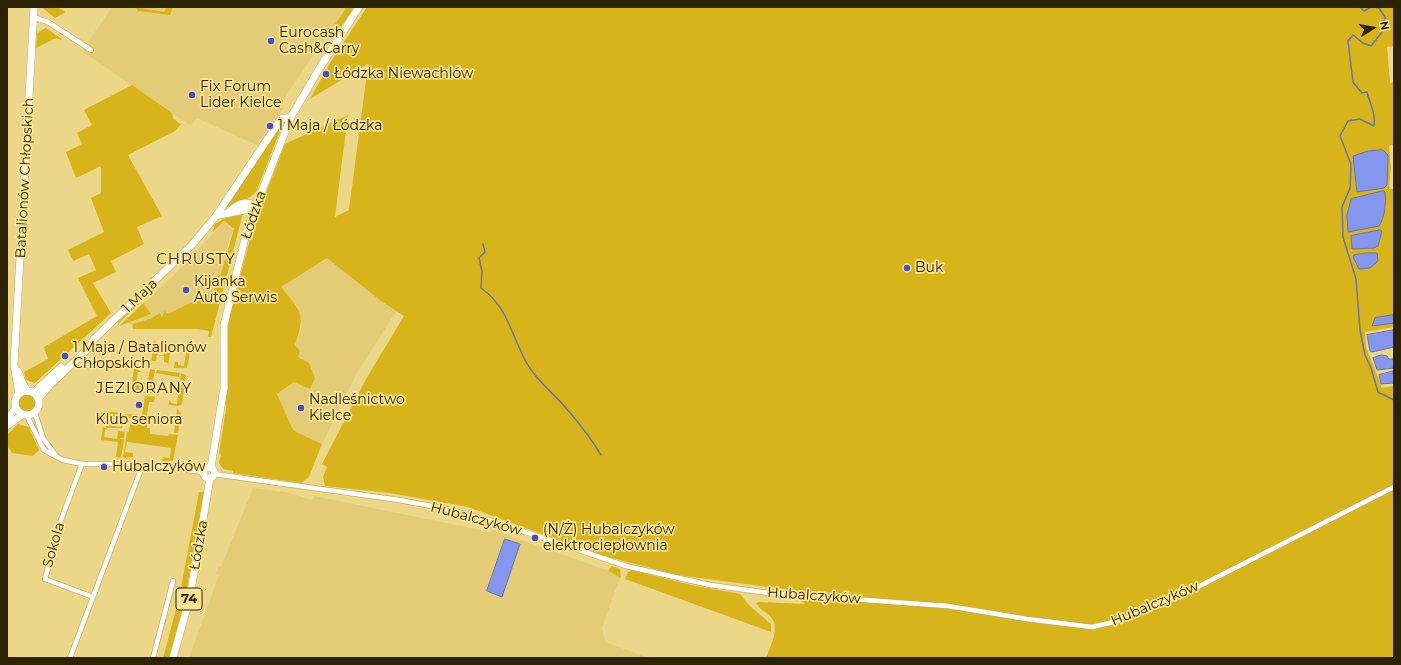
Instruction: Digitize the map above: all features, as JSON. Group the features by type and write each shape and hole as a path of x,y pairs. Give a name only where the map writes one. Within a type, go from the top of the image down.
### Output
{"street":[{"name":"Batalionów Chłopskich","path":"19,394 14,365 34,7"},
{"name":"Łódzka","path":"173,658 190,596 212,473 224,388 224,325 236,273 256,206 291,116 359,7"},
{"path":"34,17 48,22 91,50"},
{"name":"1 Maja","path":"30,392 88,342 94,339 180,258 216,216 281,119 291,116"},
{"name":"1 Maja","path":"216,216 230,211 237,205 245,202 256,206"},
{"name":"1 Maja","path":"38,399 51,384 91,346 94,339"},
{"name":"Batalionów Chłopskich","path":"15,349 22,382 30,392"},
{"path":"59,459 43,438 35,413 39,406 38,399 30,392 19,394 15,400 16,408 24,415 44,450 59,459 82,464 143,464 203,472 205,477 212,473"},
{"path":"7,418 16,408"},
{"path":"7,426 24,415 35,413"},
{"name":"Sokola","path":"82,464 61,520 45,579 92,597"},
{"path":"70,658 143,464"},
{"name":"Hubalczyków","path":"212,473 399,500 442,508 499,523 626,566 710,585 769,593 948,606 1027,619 1092,627 1122,620 1182,595 1394,487"},
{"path":"153,658 173,581"}],"shaded area":[{"path":"41,7 57,7 66,12 55,18"},
{"path":"112,7 347,7 336,22 335,28 329,32 279,106 283,109 259,146 197,118 191,126 82,51"},
{"path":"135,7 164,12 167,7 173,7 170,15 138,11"},
{"path":"347,7 354,7 340,29 335,32 335,24"},
{"path":"367,7 1394,7 1394,46 1387,47 1390,83 1394,82 1394,144 1389,146 1391,168 1389,189 1394,189 1394,327 1365,332 1366,347 1382,388 1394,386 1394,658 766,658 774,636 775,625 770,616 756,603 805,604 784,589 677,575 597,554 468,507 390,493 325,486 323,477 327,467 322,464 366,379 404,316 381,301 327,258 281,287 300,313 300,326 295,345 300,351 298,357 309,363 315,378 310,389 294,382 277,394 292,428 296,432 322,444 309,477 301,483 233,473 233,471 223,469 219,463 221,455 219,453 226,409 226,339 230,315 254,224 285,144 348,115 335,217 349,210 368,64 310,99 330,63"},
{"path":"46,28 62,39 56,38 36,48 37,33"},
{"path":"132,85 172,113 173,118 180,124 182,123 175,131 128,155 162,216 137,227 144,244 111,261 116,272 93,283 111,313 35,383 26,380 24,372 48,359 44,347 97,316 78,278 96,270 89,254 73,261 68,250 104,232 91,198 101,193 101,166 76,178 66,152 82,144 77,133 92,125 84,110"},
{"path":"282,124 256,192 249,198 225,208"},
{"path":"243,213 211,337 208,337 209,331 198,329 133,329 132,325 134,324 152,318 160,313 162,317 165,311 168,314 214,291 214,288 216,287 214,278 221,274 234,229 224,221 213,232 214,227 212,226 223,219"},
{"name":"Kijanka Auto Serwis","path":"224,222 233,230 224,257 225,260 221,274 214,278 216,283 215,291 168,314 165,311 165,315 162,317 160,313 152,318 132,325 127,322 123,326 119,326 176,273"},
{"path":"327,258 381,301 397,310 357,373 322,444 296,432 292,428 277,394 294,382 298,357 295,345 302,325 297,306 280,287"},
{"path":"142,299 144,299 118,324 118,322"},
{"path":"146,301 144,304 151,314 119,326"},
{"path":"154,341 159,344 158,355 164,355 164,351 170,353 168,367 168,363 164,362 164,356 157,355 156,361 152,361 151,364"},
{"path":"187,345 191,346 187,368 174,368 175,362 178,362 178,365 184,366"},
{"path":"136,367 148,368 139,368 139,371 142,372 138,372 136,385 142,386 143,382 146,383 144,391 141,393 131,392 134,368"},
{"path":"150,369 155,370 152,387 150,388 151,392 157,392 158,389 161,389 159,396 152,393 143,393 146,391"},
{"path":"157,370 180,373 179,377 156,373"},
{"path":"181,373 186,375 182,404 178,406 168,405 170,400 171,403 177,404"},
{"path":"27,394 33,397 36,403 33,409 27,412 21,409 18,403 21,397"},
{"path":"145,396 159,397 155,397 154,402 149,402 147,414 156,416 155,418 139,420 125,417 123,414 142,415"},
{"path":"177,409 181,413 178,433 174,433"},
{"path":"105,411 122,413 120,417 105,415 103,427 108,429 105,430 104,437 117,439 118,431 116,430 125,432 124,438 119,438 124,439 121,458 116,457 118,442 101,440 104,418 100,414"},
{"path":"106,417 112,418 109,418 108,425 121,427 122,420 120,419 123,419 122,428 106,428"},
{"path":"148,420 147,428 150,428 150,434 168,436 169,434 178,435 173,461 162,461 163,457 170,458 171,448 127,442 125,452 133,453 133,457 123,458 127,432 129,432 130,424 138,425 140,421"},
{"path":"18,424 29,427 39,450 33,456 12,453 7,447 7,435"},
{"path":"253,488 286,492 312,500 314,496 490,532 493,530 609,571 610,573 620,577 602,628 605,642 649,658 189,658 219,575 216,574 219,566 221,567"},
{"path":"199,492 204,492 185,599 169,658 163,658 179,598"},
{"path":"612,566 620,569 621,578 608,571"},
{"path":"631,570 691,585 740,594 750,606 771,624 771,632 625,579 628,572"}],"water":[{"path":"1383,150 1388,155 1387,185 1384,188 1357,192 1353,156 1368,151"},
{"path":"1383,191 1385,192 1385,210 1379,226 1348,232 1347,215 1351,199"},
{"path":"1380,230 1382,231 1378,246 1374,248 1352,249 1351,236"},
{"path":"1377,253 1378,261 1370,268 1359,269 1353,257 1354,255"},
{"path":"1394,315 1394,323 1372,326 1375,318"},
{"path":"1394,330 1394,347 1372,352 1370,351 1367,335"},
{"path":"1382,355 1387,356 1389,359 1393,359 1394,355 1394,368 1377,370 1373,358"},
{"path":"1394,371 1394,383 1381,384 1379,375"},
{"path":"505,539 520,544 502,597 487,591"}],"waterway":[{"path":"1360,7 1364,11 1371,7"},
{"path":"1374,7 1379,8 1385,17 1382,32 1371,46 1363,43 1353,35 1348,41 1353,82 1362,93 1367,92 1373,113 1374,126 1360,119 1348,121 1340,136 1351,164 1350,188 1342,207 1343,237 1356,279 1360,330 1365,355 1371,368 1378,392 1394,400"},
{"path":"483,244 485,252 479,258 482,271 481,288 490,295 503,312 529,367 539,380 576,419 601,455"}],"place":[{"name":"Eurocash Cash&Carry","path":"271,41"},
{"name":"Łódzka Niewachlów","path":"326,74"},
{"name":"Fix Forum Lider Kielce","path":"192,95"},
{"name":"1 Maja / Łódzka","path":"270,126"},
{"name":"Buk","path":"907,268"},
{"name":"Kijanka Auto Serwis","path":"186,290"},
{"name":"1 Maja / Batalionów Chłopskich","path":"65,356"},
{"name":"Klub seniora","path":"139,405"},
{"name":"Nadleśnictwo Kielce","path":"301,408"},
{"name":"Hubalczyków","path":"104,467"},
{"name":"(N/Ż) Hubalczyków elektrociepłownia","path":"535,538"}],"district":[{"name":"CHRUSTY","path":"196,260"},
{"name":"JEZIORANY","path":"144,389"}]}
